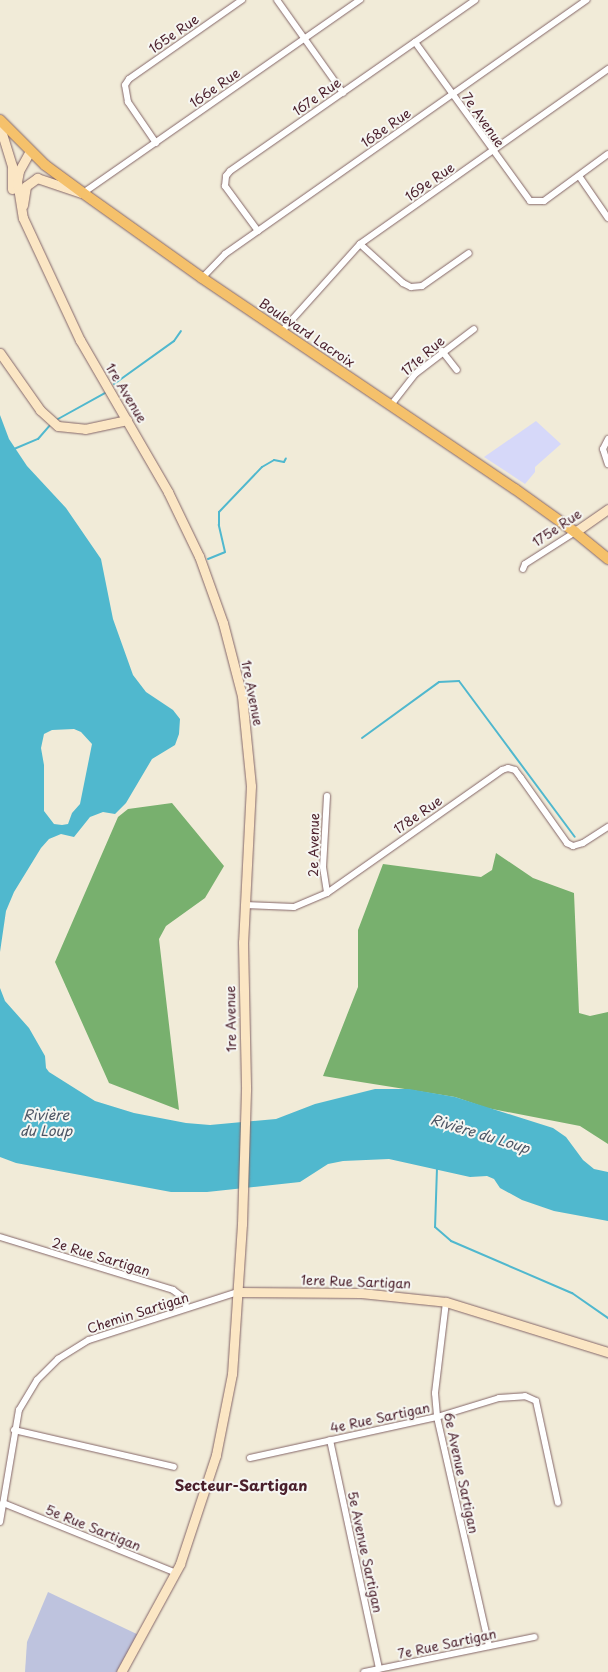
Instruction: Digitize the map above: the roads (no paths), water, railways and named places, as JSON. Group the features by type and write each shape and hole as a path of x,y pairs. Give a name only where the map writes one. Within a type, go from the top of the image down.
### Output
{"main road":[{"name":"Boulevard Lacroix","path":"0,120 30,151 83,193 202,278 391,404 575,532 608,559"},
{"path":"0,127 12,166 15,204 23,218"},
{"name":"1re Avenue","path":"30,151 19,171 18,181 23,218 80,340 168,492 199,556 232,654 245,716 251,786 245,905 246,1090 242,1224 232,1374 216,1455 176,1573 121,1672"},
{"path":"23,218 23,198 30,181 37,178 83,193"},
{"path":"0,353 40,410 58,426 85,429 127,420"},
{"name":"175e Rue","path":"575,532 608,509"},
{"name":"1ere Rue Sartigan","path":"238,1292 361,1293 446,1302 608,1352"}],"street":[{"name":"165e Rue","path":"156,144 128,102 124,91 129,79 242,0"},
{"path":"277,0 342,93"},
{"name":"166e Rue","path":"83,193 156,144 304,38 360,0"},
{"name":"167e Rue","path":"258,231 225,186 226,176 475,0"},
{"name":"168e Rue","path":"202,278 225,254 587,0"},
{"name":"7e Avenue","path":"415,42 525,198 538,202 544,201 578,176"},
{"name":"169e Rue","path":"282,332 360,244 608,69"},
{"path":"608,154 578,176 608,218"},
{"path":"360,244 403,284 411,287 422,286 469,253"},
{"name":"171e Rue","path":"391,404 415,374 442,351 474,329"},
{"path":"442,351 457,370"},
{"path":"606,441 604,458 608,464"},
{"name":"175e Rue","path":"523,569 525,564 575,532"},
{"name":"178e Rue","path":"245,905 294,907 327,893 502,770 508,768 515,770 563,838 573,846 584,844 608,827"},
{"name":"2e Avenue","path":"327,796 323,867 327,893"},
{"name":"2e Rue Sartigan","path":"0,1237 173,1290 181,1296 188,1308"},
{"name":"Chemin Sartigan","path":"0,1522 14,1430 19,1410 37,1380 58,1359 89,1340 238,1292"},
{"name":"6e Avenue Sartigan","path":"446,1302 435,1393 437,1417 489,1646"},
{"name":"4e Rue Sartigan","path":"250,1458 437,1417 498,1398 525,1396 536,1401 558,1504"},
{"path":"14,1430 174,1467"},
{"name":"5e Avenue Sartigan","path":"330,1440 379,1669"},
{"name":"5e Rue Sartigan","path":"3,1503 176,1573"},
{"name":"7e Rue Sartigan","path":"364,1672 534,1637"}],"water":[{"path":"0,415 9,439 27,466 66,508 101,559 113,619 133,675 146,692 173,710 180,719 179,734 175,745 152,759 126,803 115,814 103,812 90,817 74,837 61,834 49,839 41,848 14,892 6,911 0,952","holes":["74,729 81,732 92,744 80,804 72,813 68,824 54,824 44,811 44,765 41,748 44,734 52,730"]},
{"name":"Rivière du Loup","path":"0,988 5,1001 29,1028 45,1056 46,1068 49,1072 95,1101 134,1113 186,1123 210,1125 276,1119 315,1104 375,1089 409,1089 455,1097 553,1128 566,1137 583,1160 594,1169 608,1172 608,1221 554,1211 522,1200 500,1188 494,1179 487,1176 470,1177 389,1159 343,1161 328,1164 300,1182 207,1192 171,1192 16,1163 0,1157"}],"waterway":[{"path":"114,384 174,341 181,331"},
{"path":"58,419 105,393"},
{"path":"14,449 38,439 50,425"},
{"path":"208,559 225,552 219,525 219,512 262,467 274,460 284,462 286,458"},
{"path":"362,738 439,682 459,681 575,837"},
{"path":"437,1168 435,1227 451,1241 572,1293 608,1318"}],"district":[{"name":"Secteur-Sartigan","path":"241,1485"}]}
